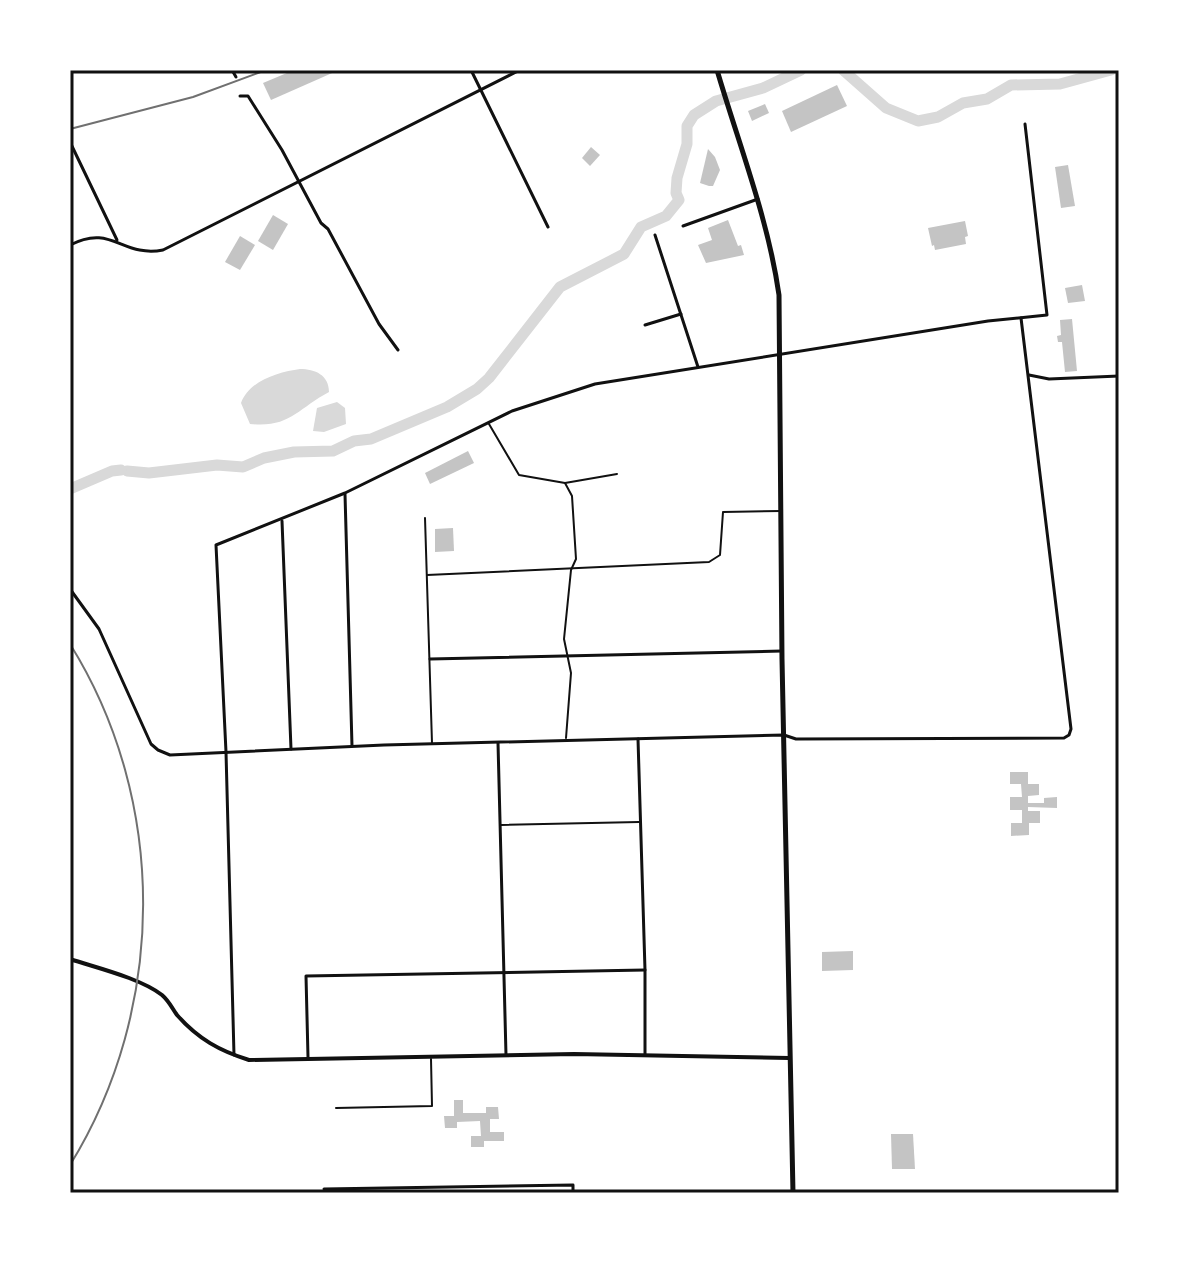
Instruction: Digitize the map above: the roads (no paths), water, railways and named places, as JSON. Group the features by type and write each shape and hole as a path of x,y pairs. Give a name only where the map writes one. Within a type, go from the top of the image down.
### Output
{"main road":[{"path":"717,70 774,257 779,295 782,651 793,1193"},
{"path":"70,959 138,983 165,997 204,1041 249,1060 645,1054 789,1058"}],"street":[{"path":"232,70 236,77"},
{"path":"471,70 548,227"},
{"path":"70,245 96,236 145,252 163,250 520,70"},
{"path":"240,96 248,96 266,121 379,324 398,350"},
{"path":"234,1055 226,752 216,545 282,521 345,493 527,405 602,382 988,321 1047,315 1025,124"},
{"path":"70,142 118,243"},
{"path":"683,226 758,199"},
{"path":"655,235 698,367"},
{"path":"645,325 681,314"},
{"path":"70,589 99,629 154,747 170,755 352,746 784,735 796,739 1064,738 1071,729 1021,318"},
{"path":"1029,375 1049,379 1119,376"},
{"path":"345,493 352,746"},
{"path":"282,521 291,749"},
{"path":"430,659 782,651"},
{"path":"638,739 645,1054"},
{"path":"498,743 506,1056"},
{"path":"308,1059 306,976 645,970"},
{"path":"324,1189 573,1185 573,1193"},
{"path":"454,1187 454,1193"}],"lane":[{"path":"488,423 519,475 565,483 617,474"},
{"path":"565,483 572,496 576,559 571,570 564,639 571,673 566,740"},
{"path":"427,575 709,562 720,555 723,512 782,511"},
{"path":"425,518 432,744"},
{"path":"500,825 641,822"},
{"path":"336,1108 432,1106 431,1058"}],"waterway":[{"path":"127,471 149,473 217,465 243,467 264,458 294,452 333,451 354,441 371,439 447,407 489,378 560,287 624,254 641,227 666,216 679,200 677,178 687,144 687,126 694,115 716,101 763,88 801,70"},
{"path":"843,70 886,108 918,121 938,117 963,103 987,99 1011,85 1060,84 1111,70"},
{"path":"70,489 121,470"}],"railway":[{"path":"70,129 193,97 266,70"},
{"path":"70,644 102,705 125,770 139,836 143,904 138,973 125,1039 102,1104 70,1165"}]}
